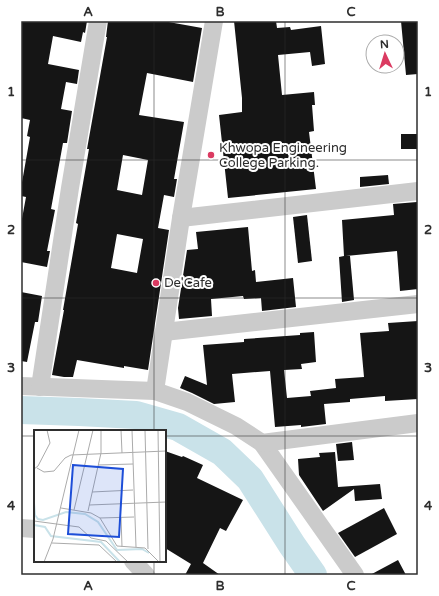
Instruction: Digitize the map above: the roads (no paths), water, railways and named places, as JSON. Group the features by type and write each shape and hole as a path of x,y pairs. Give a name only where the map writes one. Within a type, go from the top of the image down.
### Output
{"street":[{"path":"40,387 70,188 98,21"},
{"path":"155,391 181,218 214,21"},
{"path":"181,218 418,191"},
{"path":"164,332 418,304"},
{"path":"21,386 155,391 187,402 236,426 262,443 355,575"},
{"path":"262,443 418,423"},
{"path":"21,528 34,529"},
{"path":"134,562 146,575"}],"waterway":[{"path":"21,410 136,415 178,427 222,452 250,479 313,575"}],"place":[{"name":"Khwopa Engineering College Parking.","path":"211,155"},
{"name":"De'Cafe","path":"156,283"}]}
